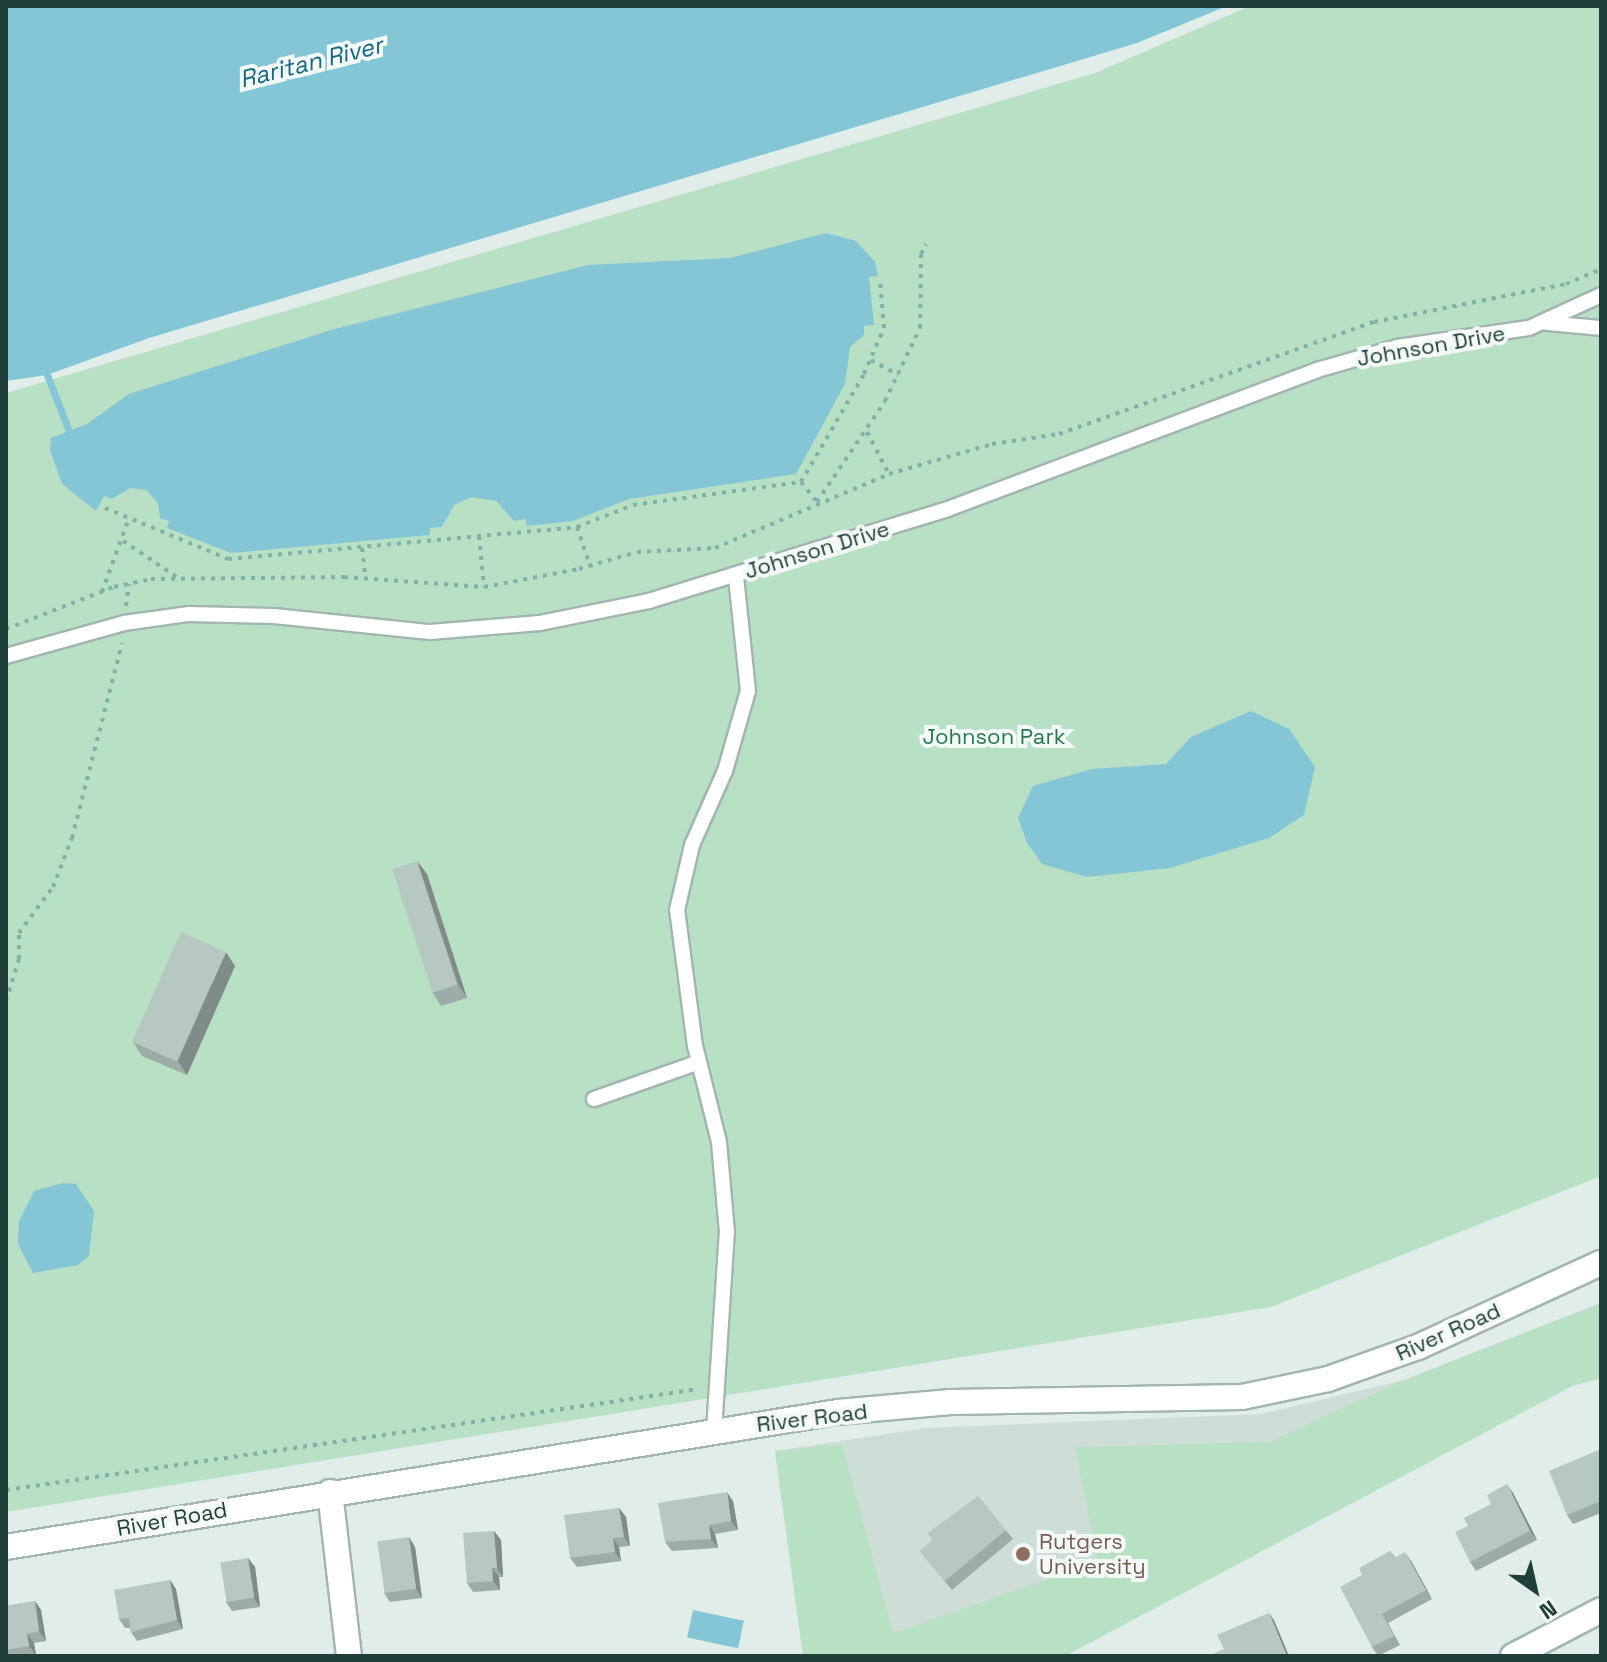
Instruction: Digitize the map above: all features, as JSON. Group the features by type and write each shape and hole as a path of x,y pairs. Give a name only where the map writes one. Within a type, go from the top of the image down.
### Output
{"street":[{"name":"River Road","path":"6,1547 714,1431 951,1402 1242,1397 1328,1379 1418,1347 1601,1263"},
{"path":"330,1492 349,1656"},
{"path":"1513,1656 1601,1610"}],"lane":[{"name":"Johnson Drive","path":"6,656 124,623 189,614 274,616 430,632 540,623 649,601 945,510 1317,370 1397,347 1547,323 1601,295"},
{"path":"1547,323 1601,328"},
{"path":"714,1431 727,1232 719,1142 699,1062 677,910 692,845 725,771 748,691 736,576"},
{"path":"594,1099 699,1062"}],"path":[{"path":"817,502 867,432 920,328 921,254 926,244"},
{"path":"6,629 129,584 179,579 366,579 484,587 590,566 637,552 715,548 817,502 889,474 992,444 1059,434 1374,322 1566,284 1601,269"},
{"path":"801,482 871,360 884,328 880,279"},
{"path":"871,360 898,375"},
{"path":"867,432 889,474"},
{"path":"801,482 817,502"},
{"path":"105,508 228,559 577,527 633,505 801,482"},
{"path":"102,592 129,518"},
{"path":"577,527 590,566"},
{"path":"479,536 484,587"},
{"path":"123,541 179,579"},
{"path":"362,548 366,579"},
{"path":"126,609 129,584"},
{"path":"6,1001 19,959 19,933 53,887 72,838 113,692 122,637"},
{"path":"6,1490 717,1386"}],"shaded area":[{"name":"Rutgers University","path":"1601,1303 1601,1378 1572,1386 1065,1656 803,1656 775,1451 926,1428 1262,1414 1404,1380"}],"green space":[{"name":"Johnson Park","path":"1250,6 1601,6 1601,1176 1271,1307 6,1512 6,393 1095,73"},
{"name":"Rutgers University","path":"1601,1303 1601,1378 1572,1386 1065,1656 803,1656 775,1451 842,1444 893,1633 1098,1562 1075,1447 1269,1442 1404,1380"}],"water":[{"name":"Raritan River","path":"6,6 1227,6 1137,43 149,338 47,375 6,381"},
{"path":"826,233 856,241 875,262 878,276 869,277 874,325 864,326 864,335 850,347 845,384 796,474 629,499 573,521 527,526 525,519 514,521 496,501 471,497 454,505 442,527 430,528 430,535 231,553 167,528 169,521 160,518 158,503 146,490 130,488 112,499 104,496 96,511 62,484 50,450 51,438 87,424 129,394 331,330 588,265 730,258"},
{"path":"1251,711 1289,729 1315,767 1304,815 1269,838 1170,868 1087,877 1042,864 1027,843 1018,818 1033,786 1092,769 1166,764 1191,737"},
{"path":"63,1183 76,1184 94,1211 89,1256 78,1265 33,1273 18,1244 19,1221 34,1191"},
{"path":"693,1610 744,1621 738,1648 687,1637"}],"building":[{"path":"417,861 457,985 432,993 392,869"},
{"path":"181,932 226,952 177,1062 132,1042"},
{"path":"1601,1449 1601,1501 1567,1515 1549,1471"},
{"path":"1507,1484 1530,1531 1470,1562 1455,1532 1468,1526 1464,1518 1491,1504 1487,1495"},
{"path":"727,1492 731,1521 709,1525 711,1539 665,1542 658,1503"},
{"path":"978,1496 1006,1530 945,1581 920,1551 933,1540 928,1533"},
{"path":"619,1508 624,1537 613,1538 615,1552 570,1558 564,1515"},
{"path":"494,1531 497,1568 492,1568 493,1581 467,1583 463,1533"},
{"path":"409,1537 416,1588 385,1593 377,1541"},
{"path":"1390,1551 1394,1558 1405,1552 1426,1590 1382,1614 1394,1636 1372,1647 1340,1587 1362,1575 1359,1568"},
{"path":"248,1558 254,1598 227,1602 220,1562"},
{"path":"170,1580 177,1620 131,1632 129,1618 119,1619 114,1590"},
{"path":"35,1601 39,1631 27,1634 29,1646 6,1650 6,1606"},
{"path":"1269,1613 1286,1654 1208,1656 1224,1649 1217,1635"}],"waterway":[{"path":"47,375 69,431"}],"place":[{"name":"Rutgers University","path":"1023,1554"}]}
